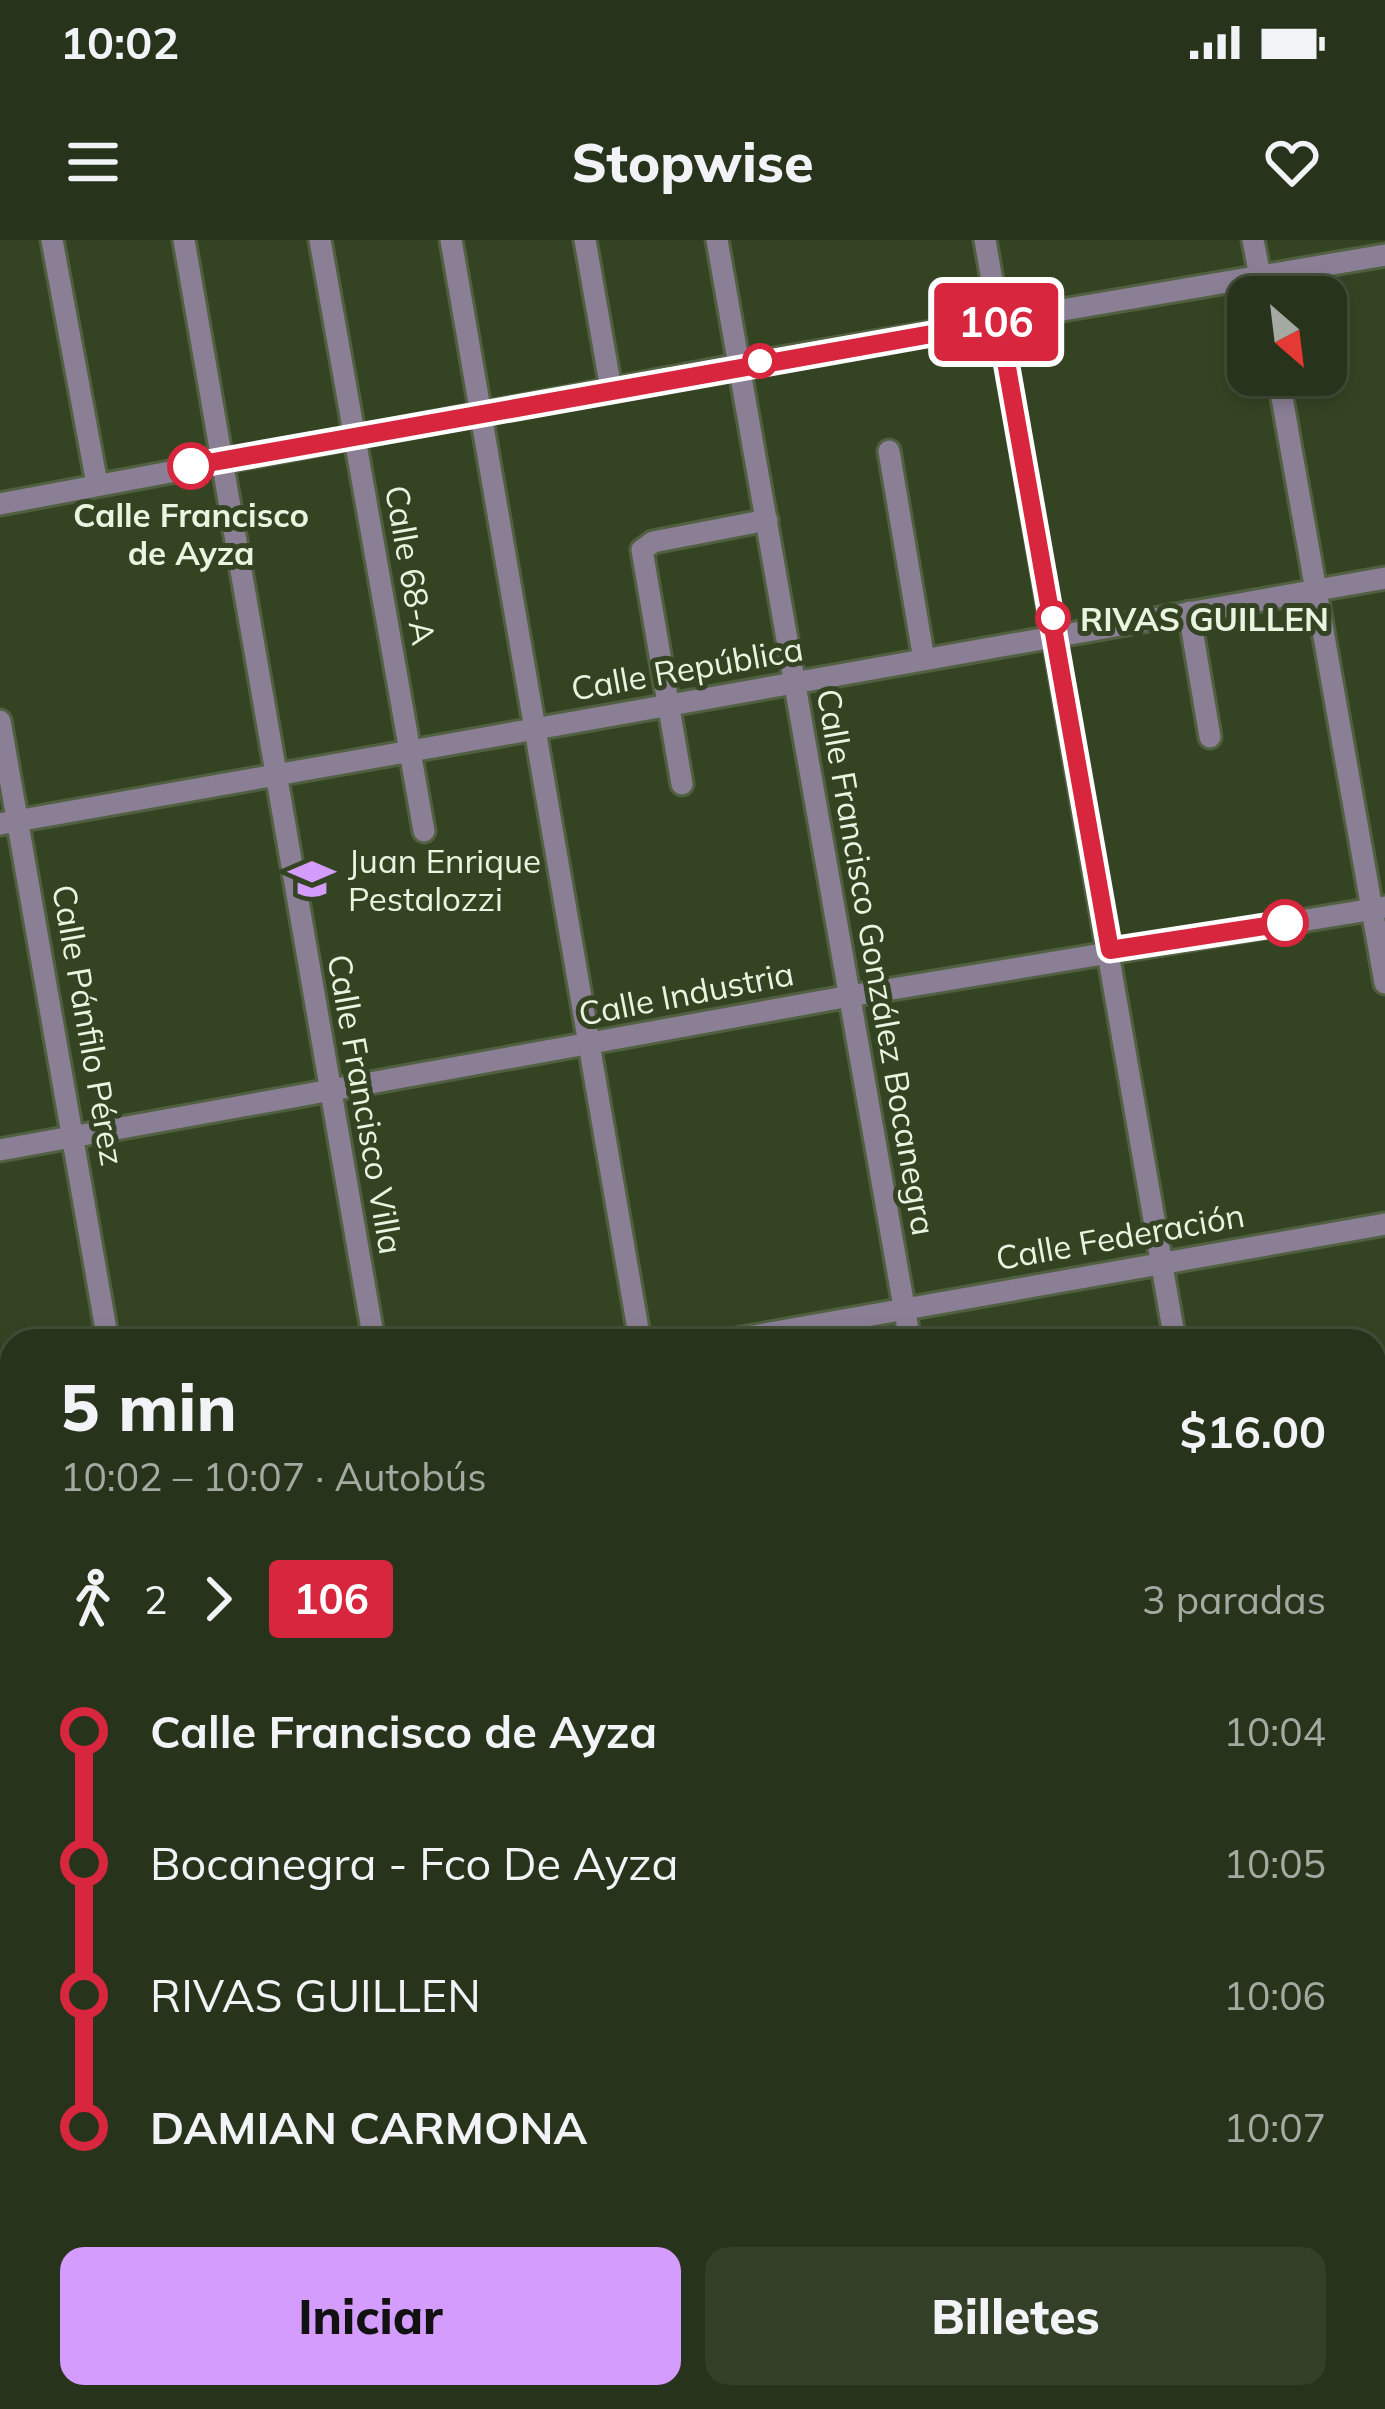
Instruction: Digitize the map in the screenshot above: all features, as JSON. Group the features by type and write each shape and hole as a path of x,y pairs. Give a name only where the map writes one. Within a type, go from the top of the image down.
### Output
{"street":[{"path":"52,240 98,484"},
{"name":"Calle Francisco Villa","path":"184,240 372,1329"},
{"name":"Calle 68-A","path":"320,240 424,831"},
{"path":"451,240 593,1043 638,1329"},
{"path":"584,240 610,389"},
{"name":"Calle Francisco González Bocanegra","path":"718,240 908,1329"},
{"path":"985,240 1173,1329"},
{"path":"1253,240 1260,276"},
{"path":"1304,276 1385,255"},
{"path":"0,504 739,365 999,322 1227,292"},
{"path":"1282,396 1379,908 1385,983"},
{"path":"889,451 924,660"},
{"path":"682,784 642,550 653,542 766,520"},
{"name":"Calle República","path":"9,822 1385,578"},
{"path":"1189,612 1210,737"},
{"name":"Calle Pánfilo Pérez","path":"0,721 9,822 76,1137 106,1329"},
{"name":"Calle Industria","path":"0,1150 1110,950 1379,908"},
{"name":"Calle Federación","path":"790,1329 1385,1224"}],"bus line":[{"name":"106","path":"191,466 999,322 1110,950 1285,923"}],"place":[{"name":"Calle Francisco de Ayza","path":"191,466"},
{"name":"RIVAS GUILLEN","path":"1053,618"},
{"name":"Juan Enrique Pestalozzi","path":"312,879"}]}
